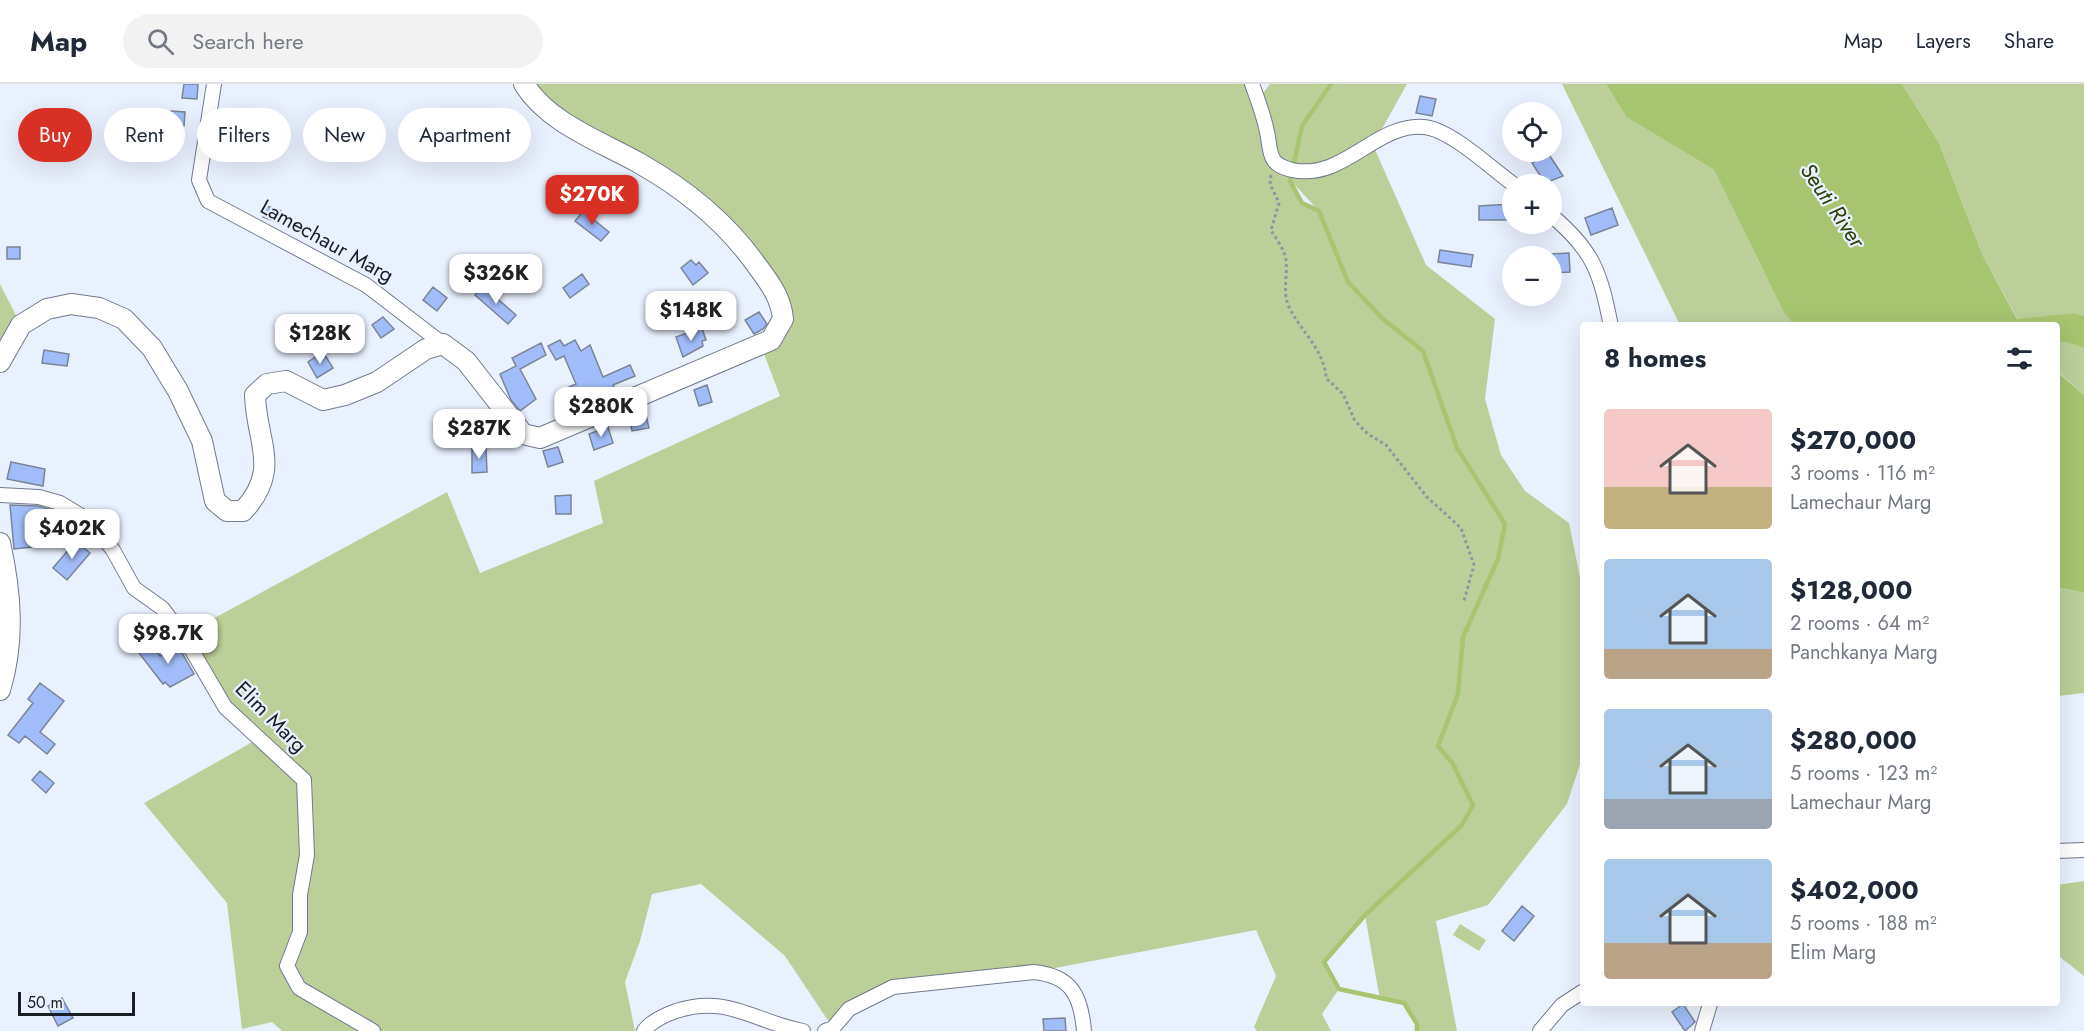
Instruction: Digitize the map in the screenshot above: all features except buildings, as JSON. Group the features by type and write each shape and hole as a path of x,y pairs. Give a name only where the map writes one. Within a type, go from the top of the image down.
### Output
{"street":[{"name":"Lamechaur Marg","path":"214,84 199,180 208,201 366,285 466,361 523,434 540,438 771,340 779,331 783,319 776,292 743,246 714,214 679,187 563,121 532,98 524,84"},
{"path":"1252,84 1277,163 1304,172 1326,169 1390,134 1426,127 1448,137 1502,177"},
{"path":"1562,225 1578,240 1593,260 1610,322"},
{"path":"0,362 21,326 47,309 71,304 99,308 124,319 152,348 178,391 202,441 215,501 227,511 243,512 258,496 264,470 265,446 256,418 255,395 267,384 286,381 323,400 345,395 377,382 426,349 443,344"},
{"name":"Elim Marg","path":"0,495 39,497 60,503 97,530 113,550 134,588 162,608 183,635 225,707 304,780 308,855 300,895 300,932 287,966 299,988 373,1031"},
{"path":"0,543 8,579 11,623 6,671 0,690"},
{"path":"2060,851 2084,850"},
{"path":"825,1031 833,1028 849,1009 893,987 1034,972 1056,974 1073,991 1082,1011 1084,1031"},
{"path":"1540,1031 1562,1005 1580,993"},
{"path":"644,1031 668,1014 697,1004 727,1007 803,1031"},
{"path":"1702,1031 1709,1006"}],"path":[{"path":"1277,163 1270,184 1279,203 1271,230 1286,259 1285,288 1288,306 1326,369 1326,378 1343,394 1355,421 1368,434 1386,445 1426,496 1461,528 1474,566 1464,600"}],"shaded area":[{"path":"524,84 1252,84 1258,100 1270,84 1407,84 1373,145 1426,265 1495,319 1485,399 1501,455 1525,491 1569,523 1580,577 1580,764 1567,804 1488,905 1436,921 1457,1031 1417,1031 1417,1024 1404,1003 1380,1000 1365,915 1324,962 1339,989 1322,1014 1331,1031 1257,1031 1254,1027 1276,976 1256,930 1034,972 893,987 833,1028 785,956 701,884 652,894 640,941 625,982 635,1031 282,1031 272,1022 242,1029 227,903 144,803 258,739 229,710 183,635 447,492 480,573 603,523 594,481 780,396 761,346 783,319 743,246 639,163","holes":["1292,183 1293,183 1318,210 1302,203"]},
{"path":"1562,84 1606,84 1626,117 1714,170 1784,313 1792,322 1679,322"},
{"path":"1902,84 2084,84 2084,316 2075,313 2018,320 1982,254 1939,143"},
{"path":"0,284 21,325 0,362"},
{"path":"2060,342 2084,348 2084,395 2060,374"},
{"path":"2060,588 2084,593 2084,693 2060,696"},
{"path":"2084,881 2084,976 2060,957 2060,885"},
{"path":"1460,924 1486,940 1479,951 1453,935"}],"water":[{"name":"Seuti River","path":"1606,84 1902,84 1939,143 1982,254 2017,319 2075,313 2084,316 2084,348 2060,342 2060,322 1792,322 1784,313 1714,170 1626,117"},
{"path":"2060,374 2084,395 2084,593 2060,588"}],"waterway":[{"path":"1331,84 1302,126 1290,181 1302,203 1319,211 1348,282 1383,319 1423,351 1457,448 1505,524 1498,559 1463,637 1458,694 1438,746 1453,764 1473,805 1462,825 1365,915 1324,962 1339,989 1404,1003 1417,1024 1417,1031"}]}
